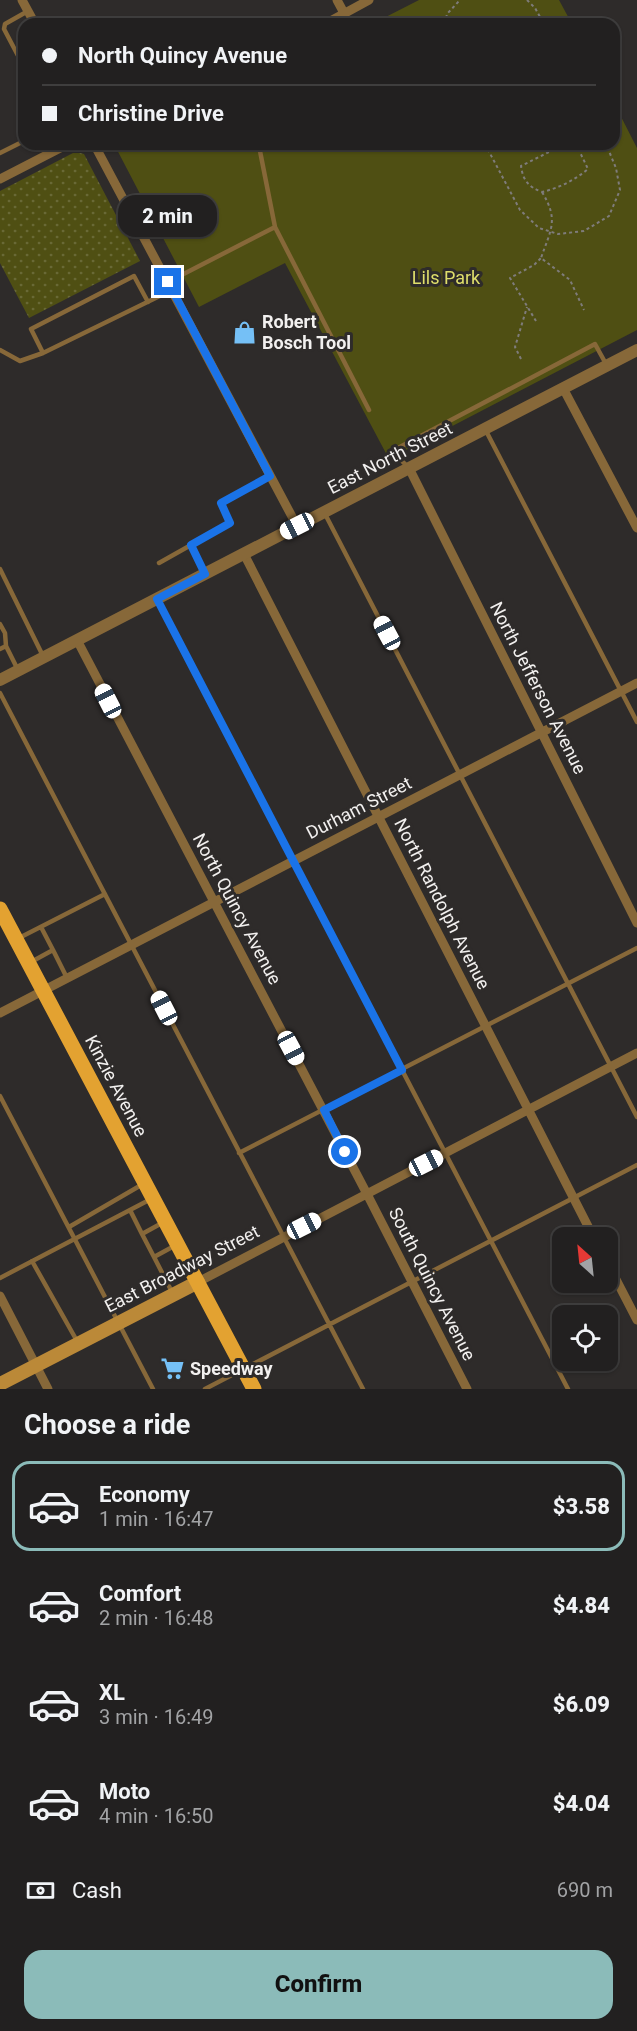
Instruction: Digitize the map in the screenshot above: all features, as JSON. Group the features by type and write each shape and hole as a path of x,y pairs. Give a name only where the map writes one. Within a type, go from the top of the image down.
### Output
{"main road":[{"name":"Kinzie Avenue","path":"0,909 254,1389"},
{"name":"East Broadway Street","path":"0,1384 198,1282"}],"street":[{"path":"22,0 32,18"},
{"path":"337,0 344,14"},
{"path":"336,18 369,0"},
{"path":"0,179 56,150"},
{"path":"97,150 297,526"},
{"name":"East North Street","path":"0,680 637,350"},
{"path":"563,388 637,528"},
{"name":"North Jefferson Avenue","path":"409,468 637,923"},
{"name":"North Randolph Avenue","path":"244,554 588,1227"},
{"name":"North Quincy Avenue","path":"77,640 367,1194"},
{"name":"Durham Street","path":"0,1013 637,683"},
{"name":"East Broadway Street","path":"198,1282 637,1053"},
{"name":"South Quincy Avenue","path":"367,1194 467,1389"},
{"path":"618,1283 637,1320"},
{"path":"0,1296 48,1389"}],"lane":[{"path":"18,56 4,29 5,24 28,11"},
{"path":"0,153 18,144"},
{"path":"260,150 275,227 369,410"},
{"path":"0,350 20,361 43,353 148,302 170,286 275,227"},
{"path":"43,353 31,329 135,276 148,302"},
{"path":"409,468 402,461 398,448 595,344 607,365"},
{"path":"485,429 637,722"},
{"path":"159,563 230,523 221,503 270,476"},
{"path":"324,512 637,1117"},
{"path":"191,545 205,574"},
{"path":"0,570 43,658"},
{"path":"157,599 567,1389"},
{"path":"0,624 5,633 3,647 18,671"},
{"path":"0,693 363,1389"},
{"path":"16,939 105,894"},
{"path":"41,927 67,978"},
{"path":"239,1153 637,948"},
{"path":"29,963 53,950"},
{"path":"0,1096 153,1389"},
{"path":"206,1389 637,1165"},
{"path":"69,1227 146,1183"},
{"path":"0,1278 153,1198"},
{"path":"130,1210 173,1294"},
{"path":"142,1234 166,1221"},
{"path":"154,1257 178,1244"},
{"path":"32,1262 78,1344"}],"path":[{"path":"446,18 460,0"},
{"path":"526,0 535,8 541,18"},
{"path":"489,150 520,210 539,228 558,234 584,231 609,216 620,190 616,168 608,150"},
{"path":"536,321 510,278 534,265 541,258 553,222 552,212 542,192 528,184 522,177 521,166 553,150"},
{"path":"542,192 554,189 588,169 579,150"},
{"path":"541,258 570,280 584,310"},
{"path":"521,359 515,347 527,307"}],"green space":[{"path":"419,0 559,0 569,18 384,18"},
{"name":"Lils Park","path":"620,115 637,148 637,330 389,459 285,263 199,307 117,150 620,150"},
{"path":"73,153 84,154 140,261 29,318 0,263 0,191"}],"place":[{"name":"Robert Bosch Tool","path":"244,332"},
{"name":"Speedway","path":"172,1369"}],"route":[{"path":"168,282 270,476 221,503 230,523 191,545 205,574 157,599 402,1070 324,1110 345,1152"}]}
